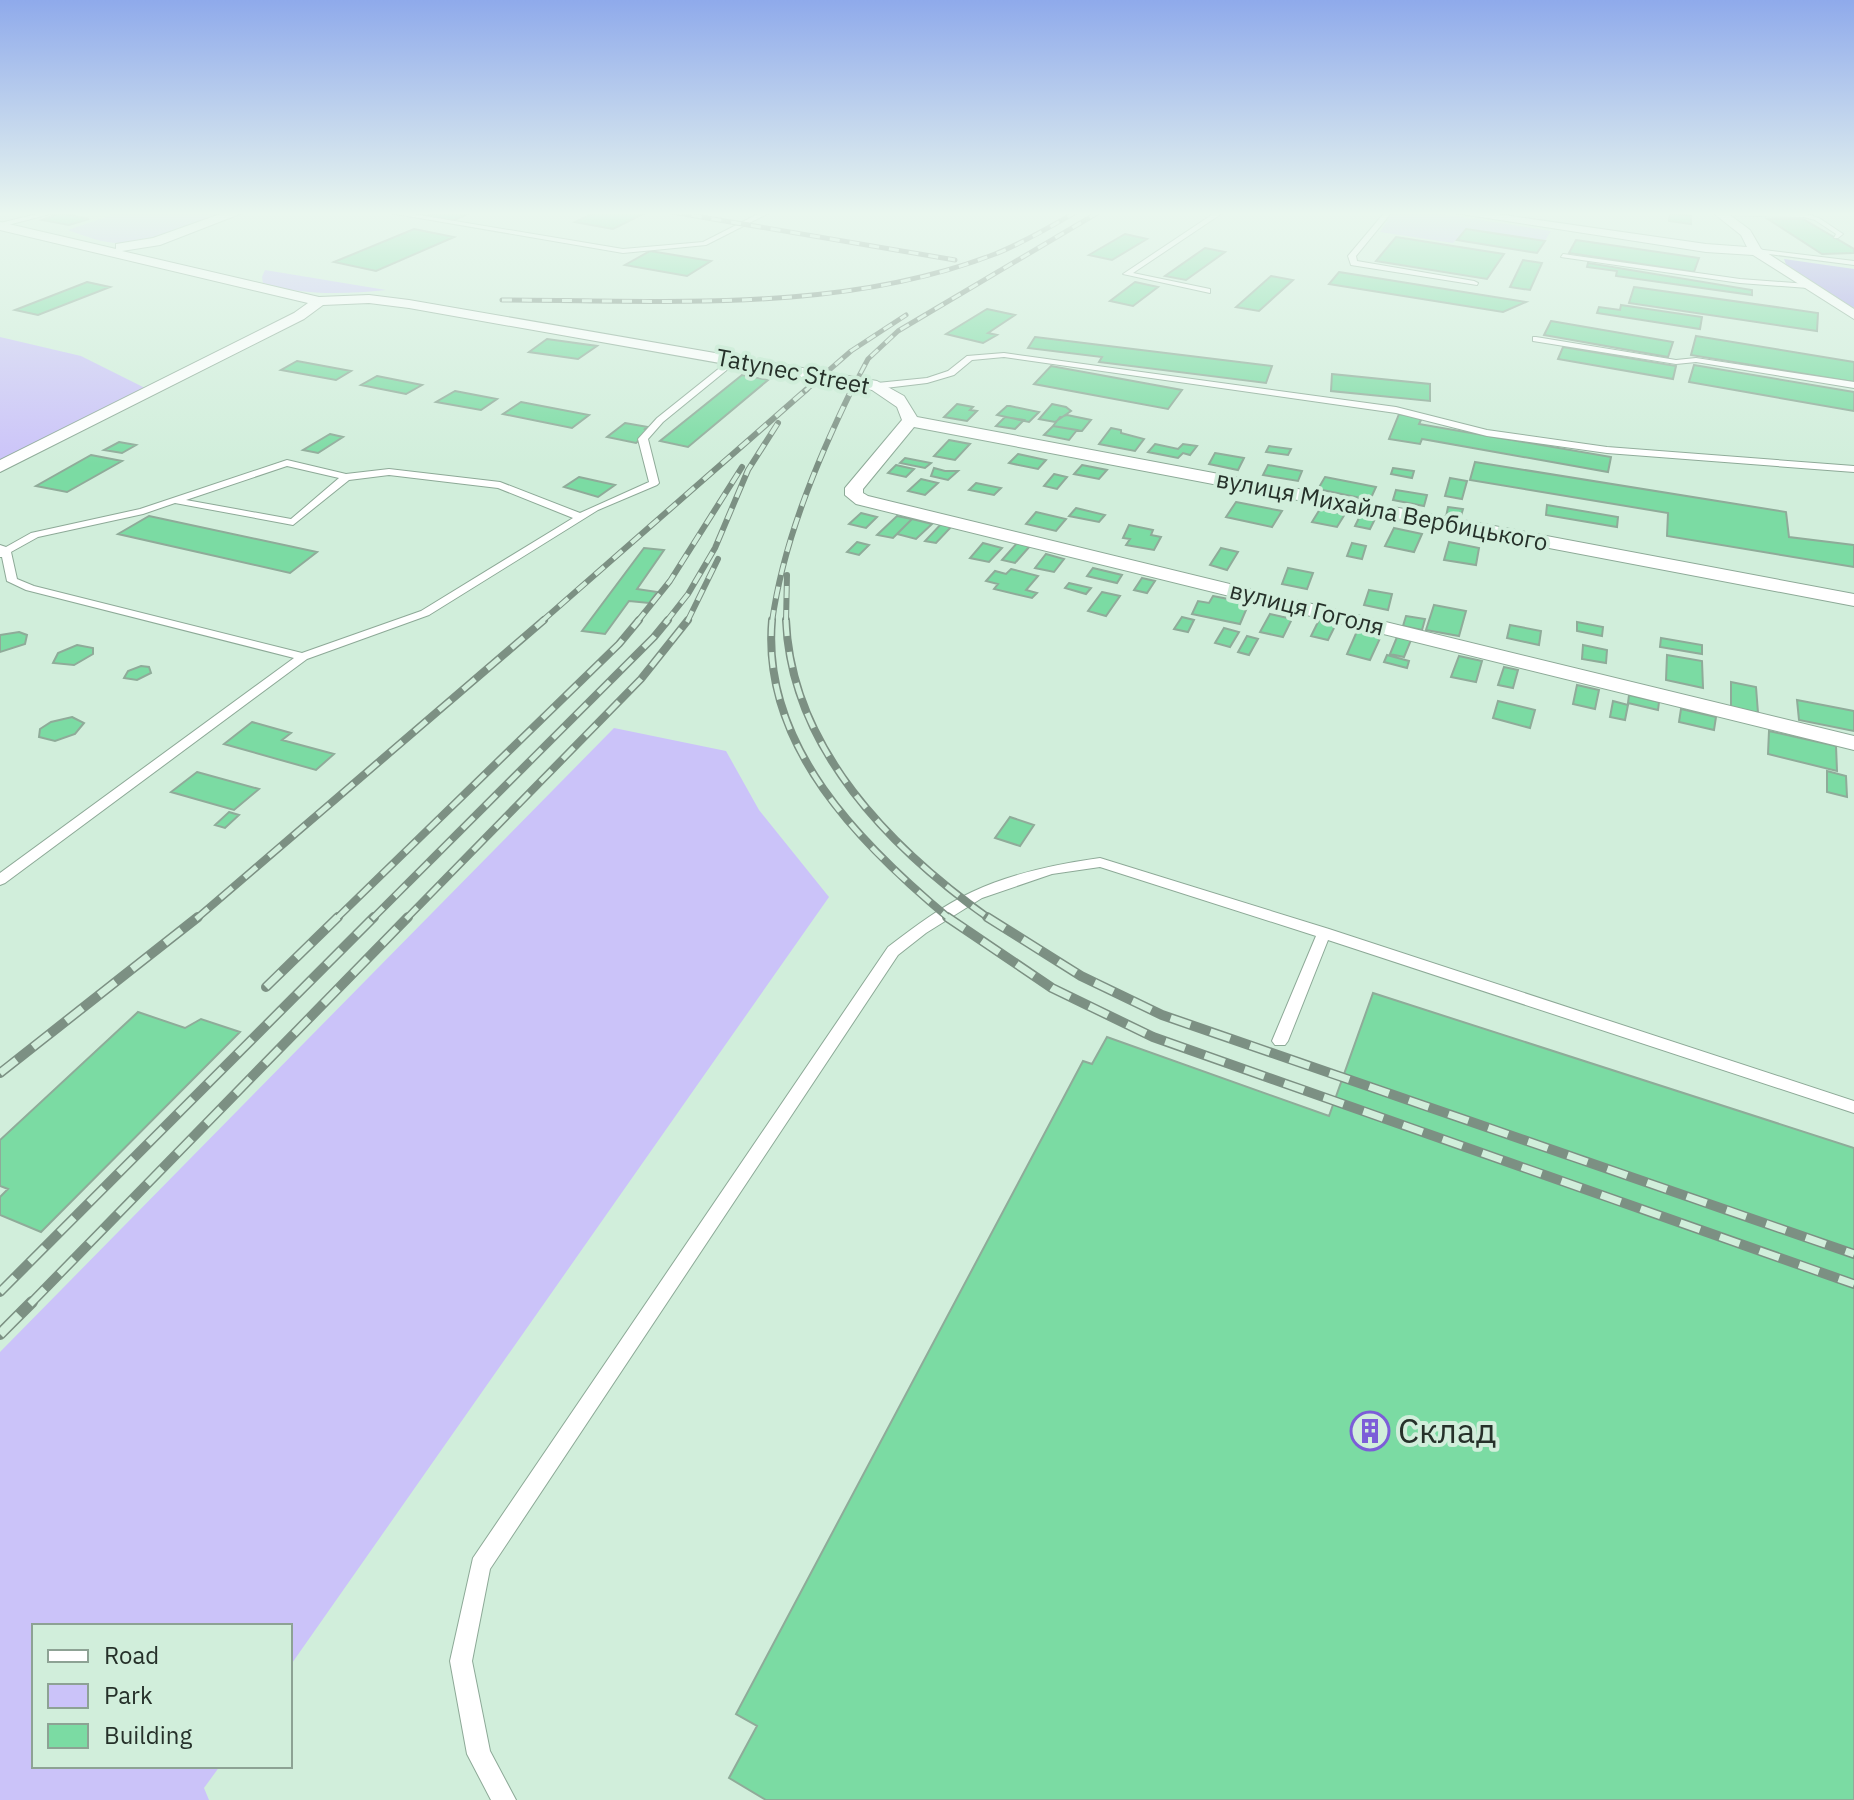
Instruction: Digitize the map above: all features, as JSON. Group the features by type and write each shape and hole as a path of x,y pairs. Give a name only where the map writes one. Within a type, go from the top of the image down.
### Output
{"street":[{"name":"Tatynec Street","path":"298,296 319,301 400,302 877,386 900,400 908,409 910,421"},
{"path":"1824,296 1854,315"},
{"path":"0,467 299,316 319,301"},
{"name":"вулиця Михайла Вербицького","path":"910,421 1854,600"},
{"name":"вулиця Гоголя","path":"910,421 854,488 854,495 862,500 1854,743"}],"lane":[{"path":"1536,339 1676,362 1696,360 1854,385"},
{"path":"877,386 930,380 960,370 970,358 1004,355 1396,410 1487,433 1607,450 1854,469"},
{"path":"0,880 303,657 425,613 580,517 654,483 643,439 660,420 735,360"},
{"path":"303,657 30,588 12,581 2,551 35,535 143,511 287,463 346,477 389,472 500,485 580,517"},
{"path":"174,501 293,522 346,477"},
{"path":"504,1800 479,1754 461,1661 480,1565 893,951 921,929 977,895 1050,870 1100,862 1854,1107"},
{"path":"1280,1041 1324,933"}],"green space":[{"path":"0,337 81,356 151,391 0,468"},
{"path":"614,728 726,751 759,810 829,897 292,1663 292,1624 32,1624 32,1768 219,1768 204,1788 209,1800 0,1800 0,1352"}],"shaded area":[{"path":"1834,296 1854,296 1854,308"}],"building":[{"path":"51,296 87,296 38,315 15,310"},
{"path":"1117,296 1146,296 1133,306 1110,301"},
{"path":"1248,296 1275,296 1259,311 1236,307"},
{"path":"1404,296 1489,296 1526,302 1503,312"},
{"path":"1631,296 1698,296 1818,313 1817,331 1629,303"},
{"path":"1621,305 1702,317 1700,329 1597,313 1599,307 1620,310"},
{"path":"987,309 1015,315 988,333 997,335 983,343 946,334"},
{"path":"1551,321 1673,342 1668,357 1544,335"},
{"path":"1696,336 1854,362 1854,382 1691,355"},
{"path":"1035,337 1272,366 1266,383 1099,362 1102,357 1028,348"},
{"path":"547,339 597,346 578,359 529,352"},
{"path":"1563,347 1676,366 1673,379 1558,359"},
{"path":"297,361 351,371 336,380 281,370"},
{"path":"1694,365 1854,392 1854,411 1689,382"},
{"path":"1051,366 1182,390 1168,409 1034,384"},
{"path":"1332,374 1430,384 1430,401 1331,391"},
{"path":"742,375 768,380 688,447 660,441"},
{"path":"377,376 422,385 406,394 361,385"},
{"path":"455,391 497,399 481,410 436,402"},
{"path":"521,402 589,415 572,428 503,414"},
{"path":"957,404 973,407 970,410 977,411 967,421 944,417"},
{"path":"1052,404 1071,411 1055,422 1039,419"},
{"path":"1007,406 1039,412 1029,422 997,415"},
{"path":"1399,414 1422,418 1419,424 1611,457 1608,472 1422,439 1420,444 1389,439"},
{"path":"1067,415 1091,420 1082,431 1053,426 1060,417"},
{"path":"1005,417 1024,420 1015,429 996,426"},
{"path":"625,423 648,427 645,429 650,431 636,443 607,437"},
{"path":"1053,426 1077,430 1069,440 1044,435"},
{"path":"1111,428 1144,439 1135,451 1099,444"},
{"path":"330,434 343,437 318,453 303,450"},
{"path":"949,440 970,444 955,460 934,456"},
{"path":"119,442 136,445 122,453 104,450"},
{"path":"1155,444 1178,449 1183,444 1197,446 1190,455 1183,453 1178,458 1148,452"},
{"path":"1269,446 1291,449 1288,455 1266,452"},
{"path":"1215,453 1244,458 1238,470 1209,464"},
{"path":"1018,454 1046,460 1038,469 1009,463"},
{"path":"91,455 122,461 67,492 36,486"},
{"path":"905,458 931,463 925,468 900,463"},
{"path":"1475,462 1786,512 1789,537 1854,545 1854,567 1667,536 1668,513 1470,480"},
{"path":"896,465 914,469 906,477 888,473"},
{"path":"1082,465 1107,470 1099,479 1074,474"},
{"path":"1268,465 1302,471 1298,481 1263,475"},
{"path":"934,468 958,471 948,480 931,476"},
{"path":"1393,468 1414,471 1412,478 1391,474"},
{"path":"1054,474 1067,477 1057,489 1044,486"},
{"path":"579,477 615,485 598,497 564,487"},
{"path":"1325,477 1376,487 1370,500 1318,489"},
{"path":"1450,478 1467,481 1462,499 1445,496"},
{"path":"921,479 938,483 925,495 908,491"},
{"path":"976,483 1001,488 994,495 969,490"},
{"path":"1396,490 1427,495 1424,506 1393,500"},
{"path":"1236,502 1282,511 1272,527 1226,517"},
{"path":"1547,505 1618,517 1617,527 1546,515"},
{"path":"1448,507 1463,509 1460,519 1446,517"},
{"path":"1076,508 1105,515 1099,522 1069,516"},
{"path":"1320,509 1345,514 1337,527 1312,522"},
{"path":"1036,512 1066,519 1056,531 1026,524"},
{"path":"861,513 877,517 866,528 849,524"},
{"path":"149,516 317,552 290,573 118,534"},
{"path":"897,516 912,519 893,538 877,535"},
{"path":"1360,516 1375,519 1370,529 1355,526"},
{"path":"912,519 932,524 916,539 897,534"},
{"path":"942,523 953,525 936,543 925,541"},
{"path":"1129,525 1153,530 1151,535 1161,537 1154,550 1126,545 1130,539 1123,538"},
{"path":"1394,528 1422,534 1414,552 1385,546"},
{"path":"857,542 869,545 859,555 847,552"},
{"path":"1449,542 1479,548 1476,565 1444,560"},
{"path":"983,543 1002,548 989,562 970,558"},
{"path":"1017,543 1030,546 1015,563 1002,560"},
{"path":"1352,543 1366,546 1362,559 1347,556"},
{"path":"644,548 664,550 637,589 657,592 649,603 629,601 605,634 582,631"},
{"path":"1221,548 1238,552 1227,570 1210,565"},
{"path":"1046,554 1064,559 1054,572 1035,568"},
{"path":"1093,568 1122,575 1117,583 1087,576"},
{"path":"1288,568 1313,573 1307,589 1282,584"},
{"path":"1011,569 1038,576 1026,590 1037,593 1032,598 994,589 998,584 986,581 995,571 1006,574"},
{"path":"1142,578 1155,581 1147,593 1134,590"},
{"path":"1069,583 1091,588 1086,594 1065,588"},
{"path":"1369,590 1392,594 1388,610 1364,605"},
{"path":"1102,592 1120,596 1106,616 1088,611"},
{"path":"1213,596 1249,603 1240,624 1192,614 1198,601 1209,603"},
{"path":"1434,605 1466,611 1459,636 1426,630"},
{"path":"1270,614 1292,619 1283,637 1260,632"},
{"path":"1321,616 1338,620 1328,640 1311,636"},
{"path":"1406,616 1425,619 1422,630 1403,626"},
{"path":"1182,617 1194,620 1188,632 1174,629"},
{"path":"1577,622 1603,627 1602,636 1577,631"},
{"path":"1510,625 1541,631 1539,645 1507,638"},
{"path":"1224,628 1239,632 1230,647 1215,643"},
{"path":"1358,629 1382,634 1370,660 1347,654"},
{"path":"19,632 27,635 25,644 0,652 0,635"},
{"path":"1247,636 1258,639 1249,655 1238,652"},
{"path":"1397,637 1411,640 1404,657 1390,654"},
{"path":"1661,638 1702,645 1702,654 1660,647"},
{"path":"77,645 93,648 93,654 74,665 53,663 58,653"},
{"path":"1583,645 1607,650 1606,663 1582,659"},
{"path":"1387,655 1409,661 1407,668 1384,662"},
{"path":"1667,655 1702,661 1703,688 1666,680"},
{"path":"1459,656 1482,661 1476,682 1451,677"},
{"path":"141,666 149,667 151,673 137,680 124,678 128,671"},
{"path":"1504,667 1518,670 1513,688 1498,685"},
{"path":"1731,682 1756,687 1758,713 1731,707"},
{"path":"1577,685 1599,690 1595,709 1573,704"},
{"path":"1629,695 1659,702 1658,710 1628,703"},
{"path":"1797,700 1854,711 1854,731 1799,720"},
{"path":"1498,701 1535,710 1530,728 1493,718"},
{"path":"1613,701 1628,705 1625,720 1610,717"},
{"path":"1681,709 1716,717 1714,730 1679,722"},
{"path":"72,717 84,723 75,734 55,741 39,737 40,729 51,722"},
{"path":"252,722 291,733 282,740 334,754 316,770 224,744"},
{"path":"1769,731 1836,746 1837,771 1768,754"},
{"path":"1827,771 1846,776 1847,797 1827,792"},
{"path":"197,772 259,789 234,810 171,792"},
{"path":"229,812 239,815 225,828 215,825"},
{"path":"1010,817 1034,825 1020,846 995,838"},
{"name":"Склад","path":"1373,993 1854,1148 1854,1800 766,1800 729,1778 757,1726 736,1714 1083,1061 1092,1064 1107,1037 1329,1116"},
{"path":"138,1012 185,1028 201,1019 240,1032 41,1232 0,1215 0,1197 8,1189 0,1186 0,1140"}],"railway":[{"path":"502,300 689,301 802,296"},
{"path":"852,390 868,359 898,331 957,296"},
{"path":"805,391 851,351 906,315"},
{"path":"541,622 807,389"},
{"path":"772,622 784,562 803,502 852,390"},
{"path":"666,622 688,594 715,548 748,470 778,423"},
{"path":"637,622 670,581 742,467"},
{"path":"688,620 718,559"},
{"path":"786,620 787,575"},
{"path":"196,919 544,620"},
{"path":"336,919 619,644 639,620"},
{"path":"374,917 668,620"},
{"path":"406,919 641,679 688,620"},
{"path":"786,620 792,667 806,711 827,752 853,791 917,861 989,918"},
{"path":"772,622 773,666 783,709 800,750 824,789 852,825 883,859 950,919"},
{"path":"0,1073 198,917"},
{"path":"266,987 338,917"},
{"path":"0,1292 374,917"},
{"path":"30,1304 408,917"},
{"path":"947,917 1052,988 1153,1037 1854,1284"},
{"path":"989,918 1081,976 1162,1015 1854,1254"},
{"path":"0,1334 30,1304"}],"place":[{"name":"Склад","path":"1370,1431"}]}
